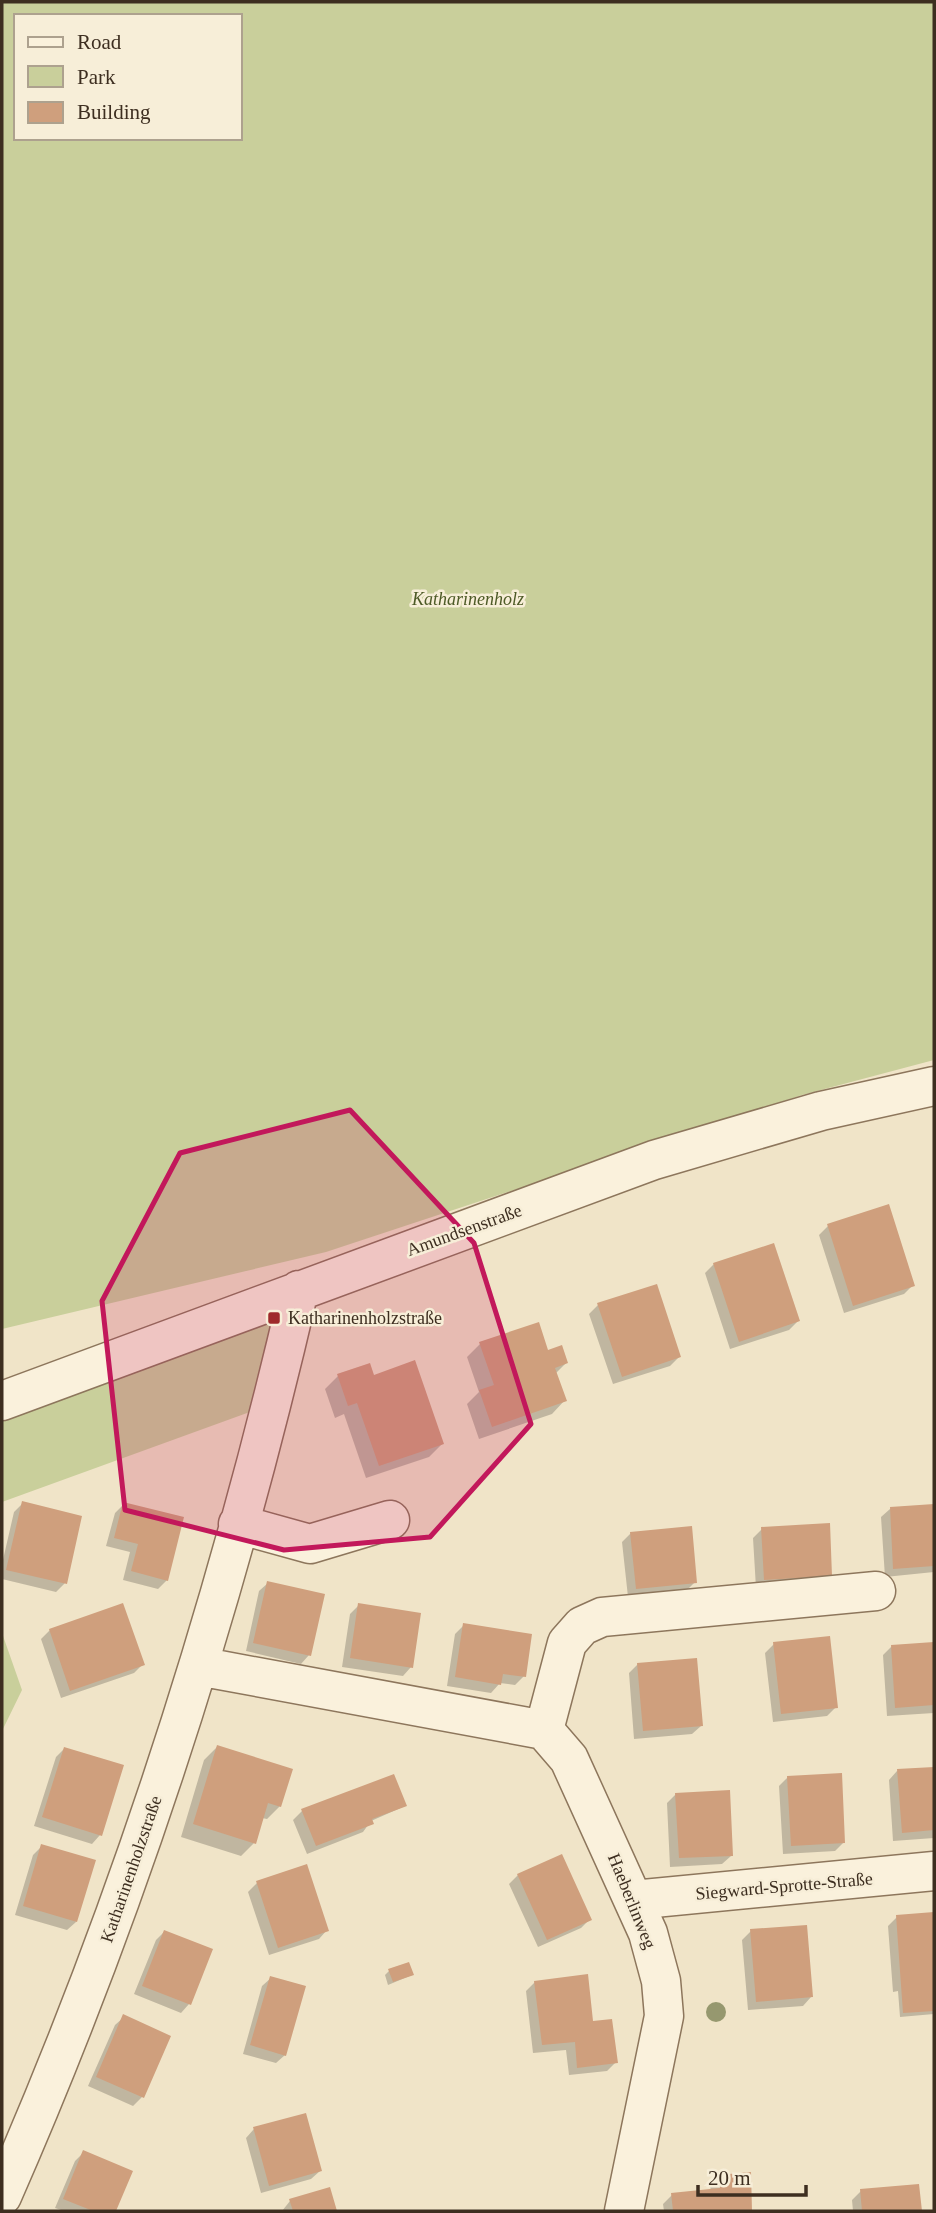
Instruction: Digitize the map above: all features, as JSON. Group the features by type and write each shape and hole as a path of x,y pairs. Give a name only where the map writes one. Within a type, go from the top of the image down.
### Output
{"street":[{"name":"Amundsenstraße","path":"2,1401 654,1160 821,1111 934,1086"},
{"name":"Katharinenholzstraße","path":"2,2196 52,2082 127,1888 198,1665 239,1524 299,1290"},
{"path":"239,1524 310,1544 390,1520"},
{"path":"198,1665 544,1730 567,1643 582,1626 602,1617 876,1591"},
{"name":"Haeberlinweg","path":"544,1730 569,1759 648,1933 661,1981 664,2016 624,2211"},
{"name":"Siegward-Sprotte-Straße","path":"633,1900 934,1871"}],"highlighted area":[{"path":"350,1110 474,1243 531,1424 430,1537 284,1550 125,1510 102,1301 180,1153"}],"green space":[{"name":"Katharinenholz","path":"2,2 934,2 934,1060 802,1095 326,1252 2,1329"},
{"path":"299,1290 294,1396 2,1502 2,1401"},
{"path":"2,1633 22,1690 2,1731"}],"building":[{"path":"889,1204 915,1286 853,1306 827,1224"},
{"path":"774,1243 800,1321 739,1342 713,1263"},
{"path":"657,1284 681,1357 622,1377 597,1303"},
{"path":"539,1322 548,1350 562,1345 568,1363 555,1368 567,1401 492,1427 479,1390 494,1385 479,1342"},
{"path":"415,1360 444,1444 379,1466 357,1403 348,1406 337,1374 370,1363 374,1375"},
{"path":"22,1501 82,1516 67,1584 6,1570"},
{"path":"123,1502 184,1517 168,1581 131,1571 138,1544 114,1538"},
{"path":"934,1504 934,1566 893,1569 890,1507"},
{"path":"830,1523 832,1576 764,1580 761,1527"},
{"path":"692,1526 697,1583 636,1589 630,1532"},
{"path":"267,1581 325,1594 311,1656 253,1643"},
{"path":"123,1603 145,1665 70,1691 49,1629"},
{"path":"358,1603 421,1613 413,1668 350,1658"},
{"path":"463,1623 532,1634 526,1677 503,1674 501,1685 455,1677"},
{"path":"830,1636 838,1708 781,1714 773,1642"},
{"path":"934,1642 934,1705 895,1708 891,1645"},
{"path":"697,1658 703,1726 643,1731 637,1663"},
{"path":"217,1745 293,1769 281,1807 268,1803 256,1844 193,1824"},
{"path":"64,1747 124,1765 102,1836 42,1817"},
{"path":"934,1767 934,1830 902,1833 897,1769"},
{"path":"842,1773 845,1843 791,1846 787,1776"},
{"path":"394,1774 407,1806 372,1819 374,1824 316,1846 301,1809"},
{"path":"730,1790 733,1856 679,1858 675,1793"},
{"path":"41,1844 96,1860 77,1922 23,1906"},
{"path":"562,1854 592,1920 547,1940 517,1874"},
{"path":"307,1864 329,1931 278,1948 256,1881"},
{"path":"934,1912 934,2011 903,2013 896,1915"},
{"path":"807,1925 813,1997 756,2002 750,1929"},
{"path":"164,1930 213,1949 191,2005 142,1986"},
{"path":"409,1962 414,1975 393,1982 388,1969"},
{"path":"588,1974 593,2021 612,2019 618,2063 577,2068 575,2042 542,2045 534,1981"},
{"path":"270,1976 306,1986 286,2056 250,2045"},
{"path":"123,2014 171,2036 144,2098 96,2077"},
{"path":"306,2113 322,2171 269,2186 253,2127"},
{"path":"83,2150 133,2171 116,2211 93,2211 63,2199"},
{"path":"751,2172 752,2211 673,2211 671,2193 720,2188 718,2175"},
{"path":"919,2184 922,2211 862,2211 860,2189"},
{"path":"330,2187 337,2211 293,2211 289,2199"}],"place":[{"name":"Katharinenholzstraße","path":"274,1318"}]}
